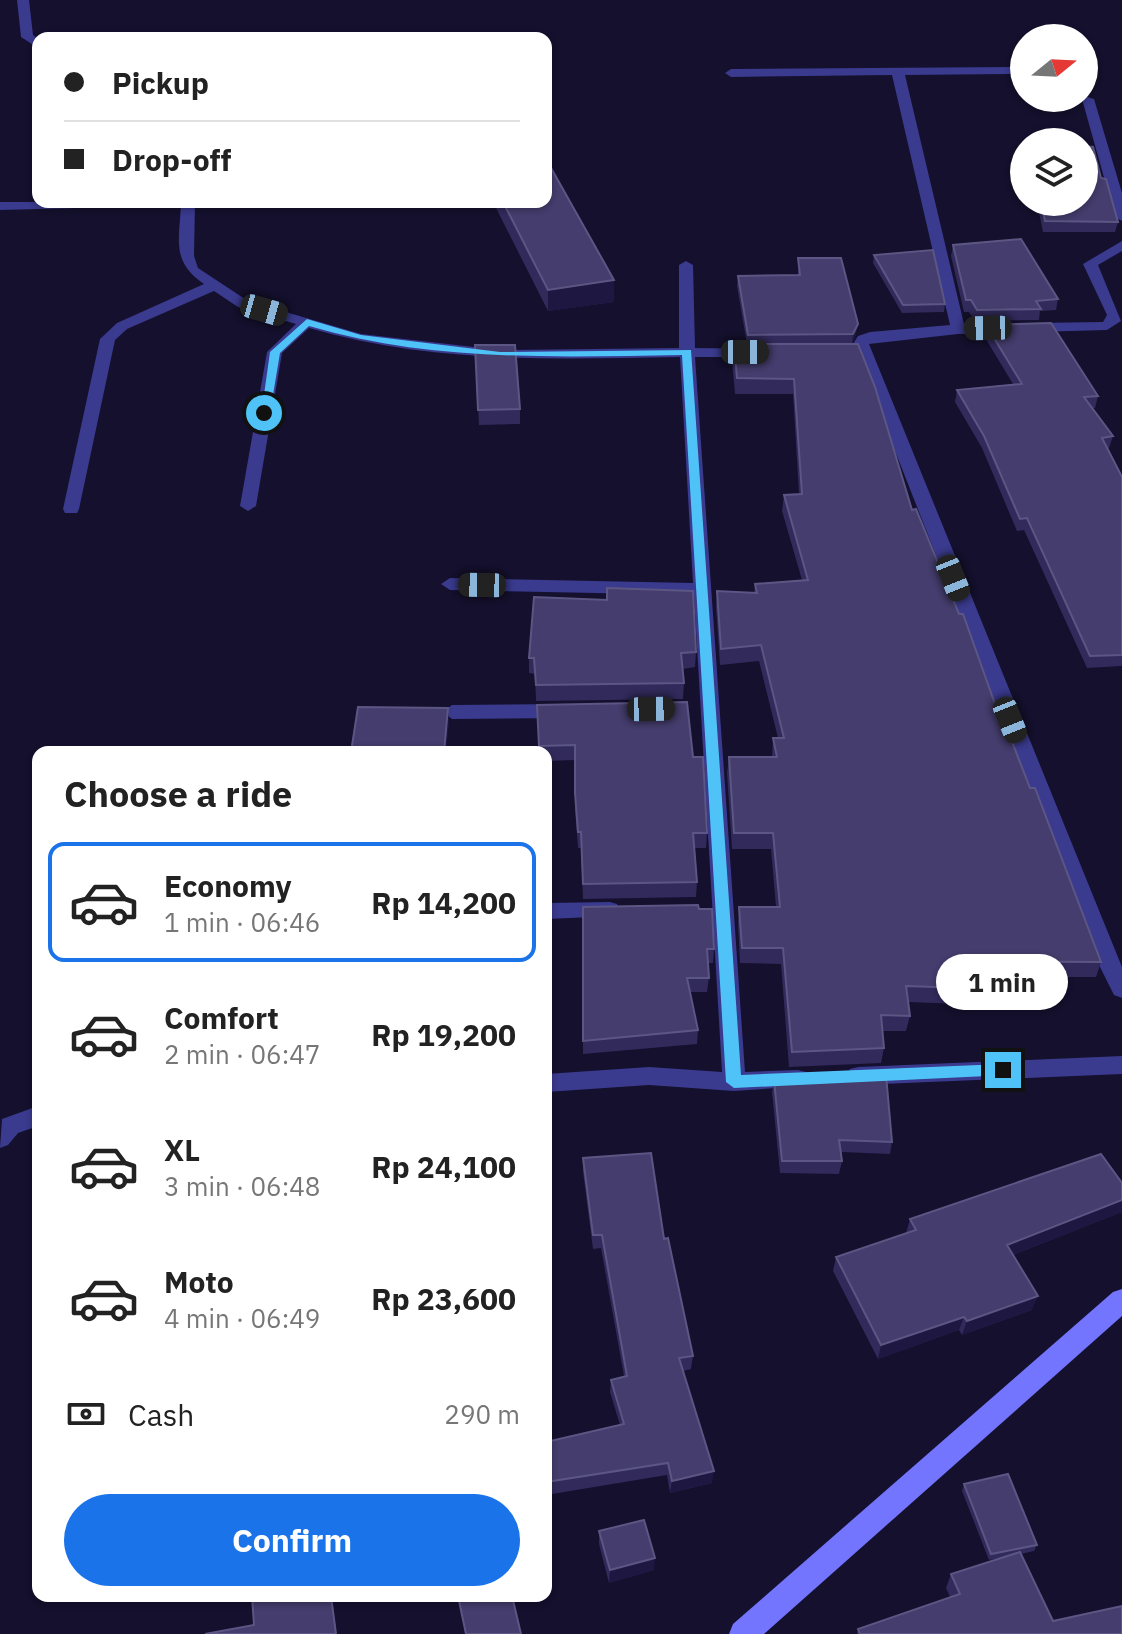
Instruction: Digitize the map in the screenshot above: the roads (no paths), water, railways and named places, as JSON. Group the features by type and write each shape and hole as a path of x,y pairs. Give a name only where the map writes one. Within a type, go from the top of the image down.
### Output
{"main road":[{"path":"743,1634 1122,1300"}],"street":[{"path":"23,0 27,37 32,40"},
{"path":"731,73 1009,70"},
{"path":"898,72 958,329"},
{"path":"1092,112 1122,217"},
{"path":"1104,156 1122,156"},
{"path":"0,206 32,205"},
{"path":"188,208 187,256 192,270 243,304 360,338 500,355 783,352"},
{"path":"1121,247 1090,264 1114,315 1114,321 1107,326 958,329 863,339 854,351 1095,932 1122,989"},
{"path":"686,265 687,352 701,589 701,708 714,908 734,1082"},
{"path":"71,509 108,339 122,326 215,285"},
{"path":"248,506 275,352 307,322"},
{"path":"450,584 701,589"},
{"path":"452,712 588,710"},
{"path":"552,911 626,910"},
{"path":"552,1083 649,1076 734,1082 1122,1065"},
{"path":"0,1138 10,1126 32,1118"}]}
